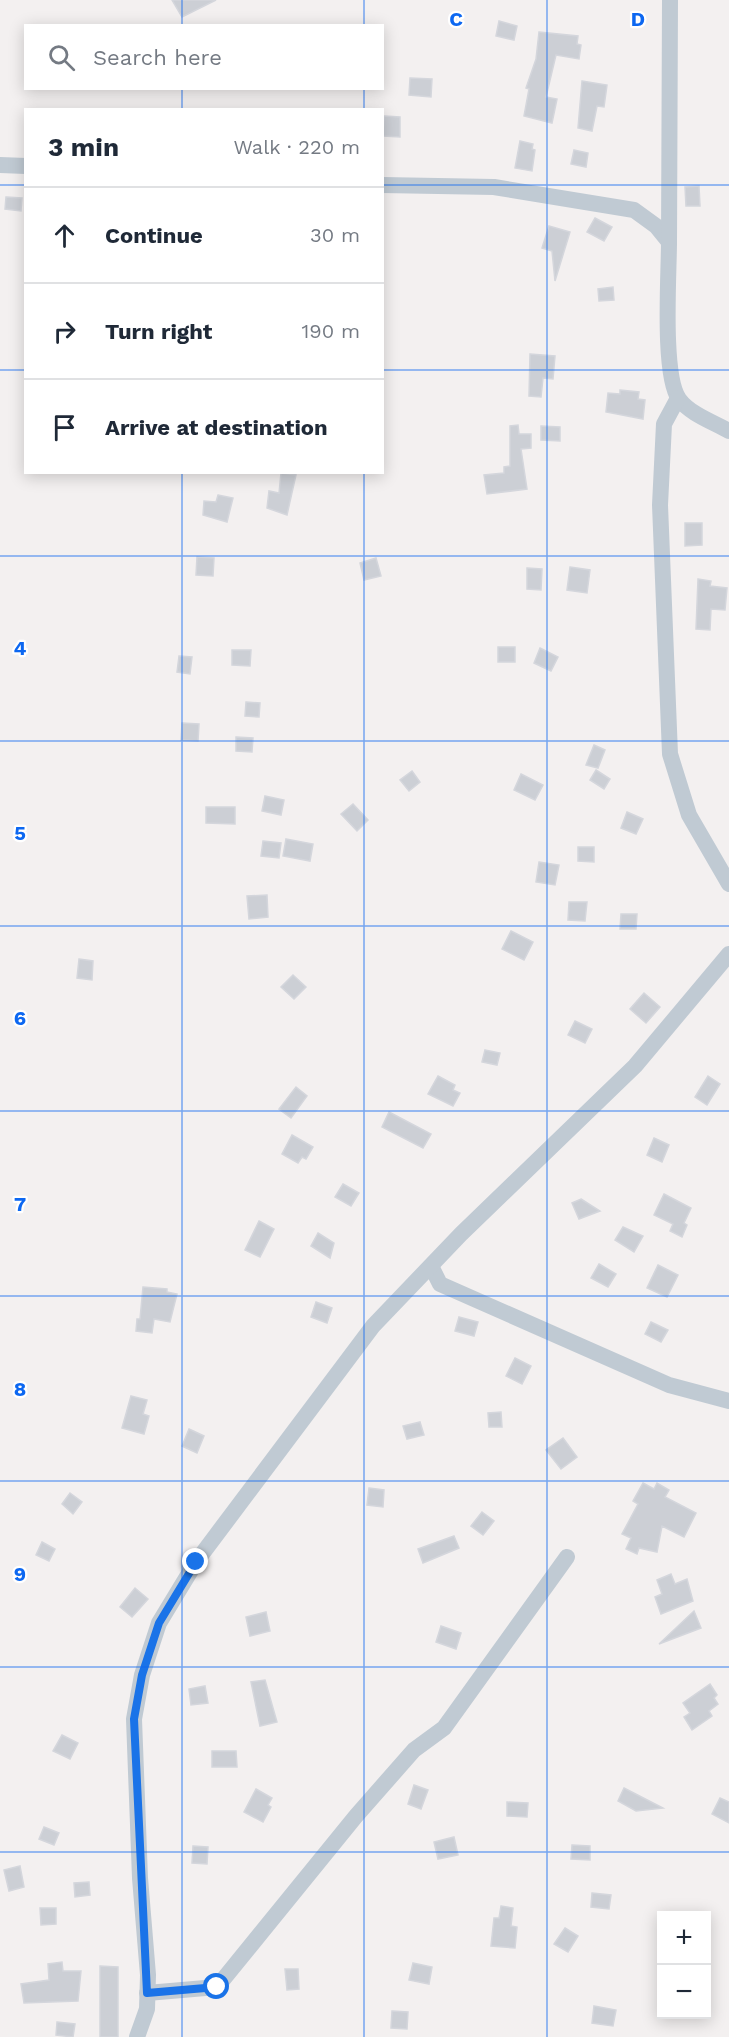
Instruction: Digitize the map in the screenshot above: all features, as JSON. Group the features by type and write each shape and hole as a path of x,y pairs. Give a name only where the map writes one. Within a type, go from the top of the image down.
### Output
{"street":[{"path":"670,0 670,371 678,398 695,413 729,431"},
{"path":"0,165 24,166"},
{"path":"384,185 494,187 634,210 656,226 669,242"},
{"path":"678,398 664,424 660,506 670,754 689,815 729,884"},
{"path":"137,2037 147,2009 147,1993 134,1719 142,1675 159,1623 196,1562 314,1401 373,1326 635,1066 729,954"},
{"path":"431,1266 440,1284 669,1385 729,1401"},
{"path":"147,1993 217,1987 399,1767 414,1750 444,1728 567,1557"}],"building":[{"path":"172,0 216,0 182,17"},
{"path":"499,21 517,26 514,40 496,36"},
{"path":"539,32 578,36 577,44 581,45 579,59 556,55 546,97 557,99 552,123 524,116 529,89 526,88 536,59"},
{"path":"410,78 432,79 431,97 409,95"},
{"path":"582,81 607,85 604,107 597,106 592,131 578,128"},
{"path":"384,116 400,117 400,137 384,136"},
{"path":"520,141 533,144 532,149 535,150 532,171 515,168"},
{"path":"574,150 588,153 586,167 571,164"},
{"path":"699,186 700,206 686,206 685,187"},
{"path":"6,197 22,198 21,211 5,209"},
{"path":"595,218 612,227 604,241 587,232"},
{"path":"549,226 570,232 555,281 552,251 542,248"},
{"path":"613,287 614,300 599,301 598,289"},
{"path":"530,354 555,356 553,379 543,378 541,397 529,396"},
{"path":"620,390 639,392 638,399 645,400 643,419 606,412 608,393 620,394"},
{"path":"518,425 519,434 531,434 531,448 521,449 527,489 487,494 484,475 504,473 504,467 510,466 510,426"},
{"path":"541,426 560,427 560,441 541,440"},
{"path":"281,474 296,475 287,515 267,508 269,491 279,493"},
{"path":"218,495 233,498 227,522 203,515 204,501 216,502"},
{"path":"685,523 702,523 702,545 685,546"},
{"path":"197,557 214,558 213,576 196,575"},
{"path":"376,558 381,576 364,580 360,563"},
{"path":"570,567 590,570 587,593 567,590"},
{"path":"527,568 542,569 541,590 527,589"},
{"path":"698,579 711,581 710,586 727,588 725,610 711,609 710,630 696,629"},
{"path":"498,647 515,647 515,662 498,662"},
{"path":"540,648 558,657 551,671 534,663"},
{"path":"232,650 251,650 250,666 232,665"},
{"path":"179,656 192,657 190,674 177,672"},
{"path":"246,702 260,703 259,717 245,716"},
{"path":"182,723 199,724 198,741 181,740"},
{"path":"236,737 253,738 252,752 236,751"},
{"path":"594,745 605,750 598,768 586,765"},
{"path":"596,770 610,779 604,789 590,780"},
{"path":"412,771 420,782 409,791 400,780"},
{"path":"521,774 543,785 535,800 514,790"},
{"path":"265,796 284,800 281,815 262,811"},
{"path":"353,804 368,820 357,831 341,814"},
{"path":"206,807 235,807 235,824 206,823"},
{"path":"627,812 643,819 636,834 621,828"},
{"path":"286,839 313,844 310,861 283,856"},
{"path":"263,841 281,843 279,858 261,856"},
{"path":"578,847 594,847 594,862 578,861"},
{"path":"539,862 559,865 555,885 536,882"},
{"path":"267,895 268,917 249,919 247,896"},
{"path":"569,902 587,902 585,921 568,920"},
{"path":"621,914 637,914 636,929 620,929"},
{"path":"511,931 533,942 524,960 502,949"},
{"path":"79,959 93,961 92,980 77,978"},
{"path":"293,975 306,987 294,999 281,987"},
{"path":"644,993 660,1007 646,1023 630,1009"},
{"path":"575,1021 592,1029 585,1043 568,1035"},
{"path":"485,1050 500,1053 497,1065 482,1062"},
{"path":"438,1076 455,1085 453,1090 460,1093 453,1106 428,1094"},
{"path":"708,1076 720,1084 707,1105 695,1097"},
{"path":"296,1087 307,1096 291,1118 279,1109"},
{"path":"389,1112 431,1134 423,1148 382,1127"},
{"path":"292,1135 313,1147 306,1159 302,1157 298,1163 282,1154"},
{"path":"654,1138 669,1145 662,1162 647,1155"},
{"path":"343,1184 359,1193 351,1206 335,1197"},
{"path":"664,1194 691,1208 684,1223 687,1225 682,1237 670,1231 673,1224 654,1215"},
{"path":"581,1199 600,1211 579,1219 572,1203"},
{"path":"259,1221 274,1229 260,1257 245,1250"},
{"path":"623,1227 643,1236 634,1252 615,1240"},
{"path":"318,1233 334,1243 330,1258 311,1246"},
{"path":"599,1264 616,1274 608,1287 591,1278"},
{"path":"658,1265 678,1275 667,1297 647,1288"},
{"path":"143,1287 167,1289 167,1292 177,1294 170,1322 154,1319 152,1333 136,1331 137,1319 140,1319"},
{"path":"316,1302 332,1308 327,1323 311,1317"},
{"path":"459,1317 478,1322 474,1336 455,1331"},
{"path":"651,1322 668,1330 661,1342 645,1334"},
{"path":"515,1358 531,1366 522,1384 506,1376"},
{"path":"131,1396 147,1400 143,1414 149,1416 144,1434 122,1428"},
{"path":"501,1412 502,1427 489,1427 488,1413"},
{"path":"420,1422 424,1435 407,1439 403,1426"},
{"path":"189,1429 204,1436 197,1453 182,1446"},
{"path":"563,1438 577,1457 561,1469 546,1450"},
{"path":"643,1483 654,1489 657,1483 669,1490 665,1497 696,1513 684,1537 662,1526 657,1552 639,1548 637,1554 626,1549 631,1538 622,1534 638,1504 633,1501"},
{"path":"369,1488 384,1490 383,1507 367,1505"},
{"path":"70,1493 82,1502 73,1514 62,1504"},
{"path":"482,1512 494,1521 483,1535 471,1526"},
{"path":"454,1536 459,1548 423,1563 418,1549"},
{"path":"42,1542 55,1549 49,1561 36,1555"},
{"path":"671,1574 675,1584 687,1579 693,1601 661,1614 655,1597 662,1594 657,1580"},
{"path":"135,1588 148,1599 132,1617 120,1607"},
{"path":"694,1611 701,1628 659,1644"},
{"path":"266,1612 270,1631 250,1636 246,1617"},
{"path":"441,1626 461,1633 456,1649 436,1642"},
{"path":"265,1680 277,1722 260,1726 251,1682"},
{"path":"710,1684 717,1695 714,1698 718,1704 709,1711 712,1716 692,1730 684,1717 690,1713 683,1703"},
{"path":"205,1686 208,1703 191,1705 189,1689"},
{"path":"62,1735 78,1743 70,1759 53,1751"},
{"path":"212,1751 236,1751 237,1767 212,1767"},
{"path":"414,1785 428,1790 421,1809 408,1804"},
{"path":"624,1788 663,1808 636,1811 618,1801"},
{"path":"256,1789 272,1798 268,1805 271,1807 263,1822 244,1812"},
{"path":"720,1798 729,1802 729,1823 712,1814"},
{"path":"507,1802 528,1803 527,1817 507,1816"},
{"path":"44,1827 59,1833 54,1845 39,1839"},
{"path":"454,1837 458,1855 438,1859 434,1842"},
{"path":"572,1845 590,1846 590,1860 571,1859"},
{"path":"193,1846 208,1847 207,1864 192,1863"},
{"path":"20,1866 24,1887 9,1891 4,1870"},
{"path":"89,1882 90,1895 75,1897 74,1883"},
{"path":"592,1893 611,1895 609,1909 591,1907"},
{"path":"501,1906 513,1908 511,1926 517,1927 515,1948 491,1946 494,1918 499,1918"},
{"path":"40,1908 56,1908 56,1924 41,1925"},
{"path":"565,1928 578,1936 568,1952 554,1944"},
{"path":"62,1962 63,1971 81,1971 78,2001 24,2003 21,1984 49,1980 48,1964"},
{"path":"413,1963 432,1967 429,1984 409,1980"},
{"path":"100,1966 118,1967 118,2037 100,2037"},
{"path":"285,1969 298,1969 299,1989 287,1990"},
{"path":"594,2006 616,2010 613,2026 592,2023"},
{"path":"392,2011 408,2012 407,2029 391,2028"},
{"path":"57,2022 75,2024 73,2037 56,2035"}],"route":[{"path":"196,1562 159,1623 142,1675 134,1719 140,1878 148,1975 147,1993 217,1987"}]}
